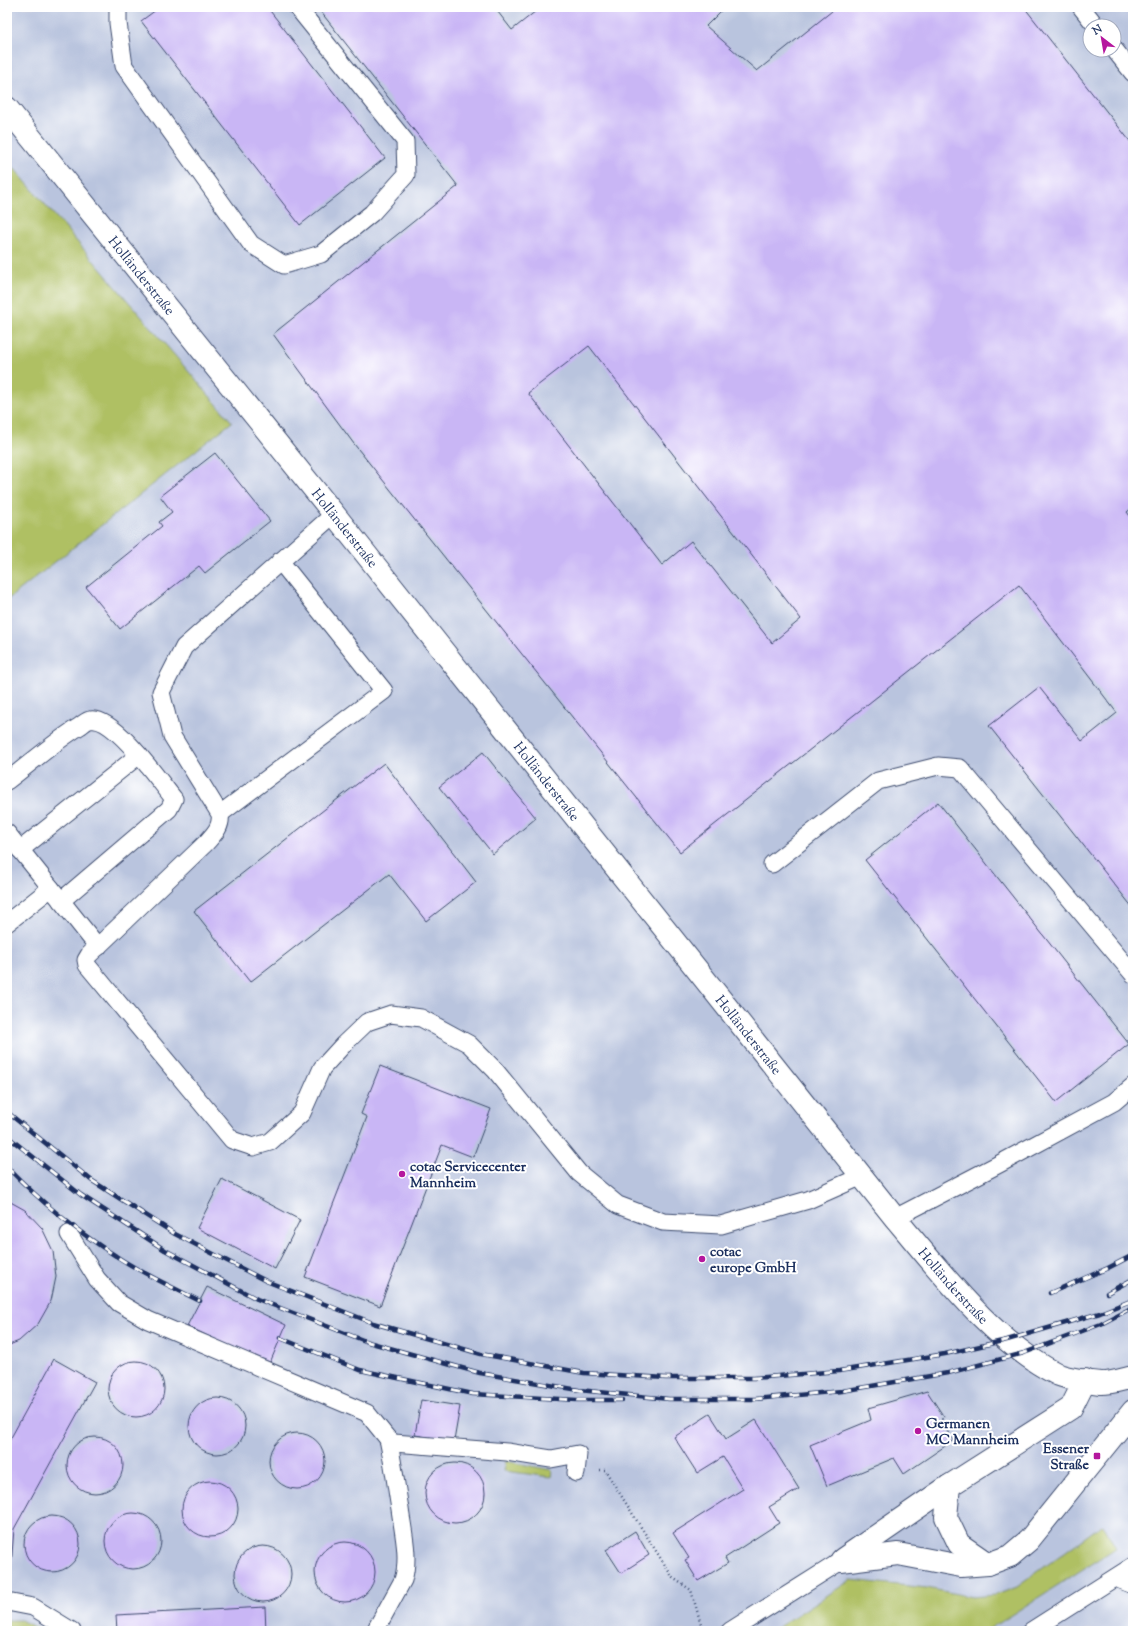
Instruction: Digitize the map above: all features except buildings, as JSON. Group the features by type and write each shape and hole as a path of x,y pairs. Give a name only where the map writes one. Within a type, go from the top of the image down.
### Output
{"street":[{"name":"Holländerstraße","path":"7,108 334,514 895,1218 963,1297 1007,1340 1032,1360 1060,1376 1102,1383 1133,1377"},
{"path":"840,1561 949,1486 1071,1408 1085,1380"},
{"path":"840,1561 898,1554 961,1566 988,1564 1010,1556 1029,1540 1133,1411"},
{"path":"949,1486 946,1517 959,1544 988,1564"}],"lane":[{"path":"118,7 118,23 124,66 251,244 284,265 321,254 372,213 406,175 405,141 297,7"},
{"path":"1081,7 1090,18"},
{"path":"1121,58 1133,73"},
{"path":"334,514 184,647 161,692 172,736 220,814 222,821 206,843 98,947 86,960 87,965 232,1140 253,1146 270,1142 302,1113 322,1068 344,1044 367,1022 391,1014 421,1018 469,1044 495,1070 579,1173 618,1205 663,1222 721,1225 808,1200 862,1176"},
{"path":"220,814 384,691 280,561"},
{"path":"7,781 70,732 90,720 102,721 114,730 139,755 174,799 169,809 56,895 7,923"},
{"path":"20,850 139,755"},
{"path":"772,864 878,781 938,766 960,768 1133,974"},
{"path":"7,833 98,947"},
{"path":"895,1218 1002,1163 1107,1106 1133,1086"},
{"path":"69,1234 97,1279 119,1303 148,1320 367,1413 388,1439 394,1443 507,1452 551,1459 578,1454 576,1470"},
{"path":"375,1631 403,1580 406,1566 402,1526 388,1439"},
{"path":"730,1631 840,1561"},
{"path":"1031,1631 1133,1566"},
{"path":"1115,1578 1133,1585"},
{"path":"7,1602 33,1607 72,1631"}],"path":[{"path":"576,1470 605,1470 673,1578 691,1590 703,1631"}],"shaded area":[{"path":"7,7 1133,7 1133,1631 7,1631"}],"green space":[{"path":"7,160 232,422 7,600"},
{"path":"506,1461 552,1470 551,1477 504,1471"},
{"path":"1103,1524 1116,1548 986,1631 772,1631 851,1580 927,1588 972,1597 996,1595 1017,1587"},
{"path":"7,1620 21,1620 42,1631 7,1631"}],"railway":[{"path":"7,1112 91,1180 175,1234 266,1281 373,1323 481,1354 584,1373 666,1378 754,1378 839,1371 945,1354 1007,1340 1100,1313 1133,1300"},
{"path":"7,1136 81,1195 165,1250 257,1299 368,1342 480,1373 579,1390 669,1399 755,1399 842,1391 948,1373 1024,1353 1101,1324 1133,1307"},
{"path":"7,1167 32,1192 59,1215 101,1246 126,1263 200,1301"},
{"path":"1050,1293 1108,1268 1133,1255"},
{"path":"1107,1293 1133,1279"},
{"path":"280,1338 360,1370 473,1394 577,1400 622,1400"}],"place":[{"name":"cotac Servicecenter Mannheim","path":"402,1174"},
{"name":"cotac europe GmbH","path":"702,1259"},
{"name":"Germanen MC Mannheim","path":"918,1431"},
{"name":"Essener Straße","path":"1097,1456"}]}
